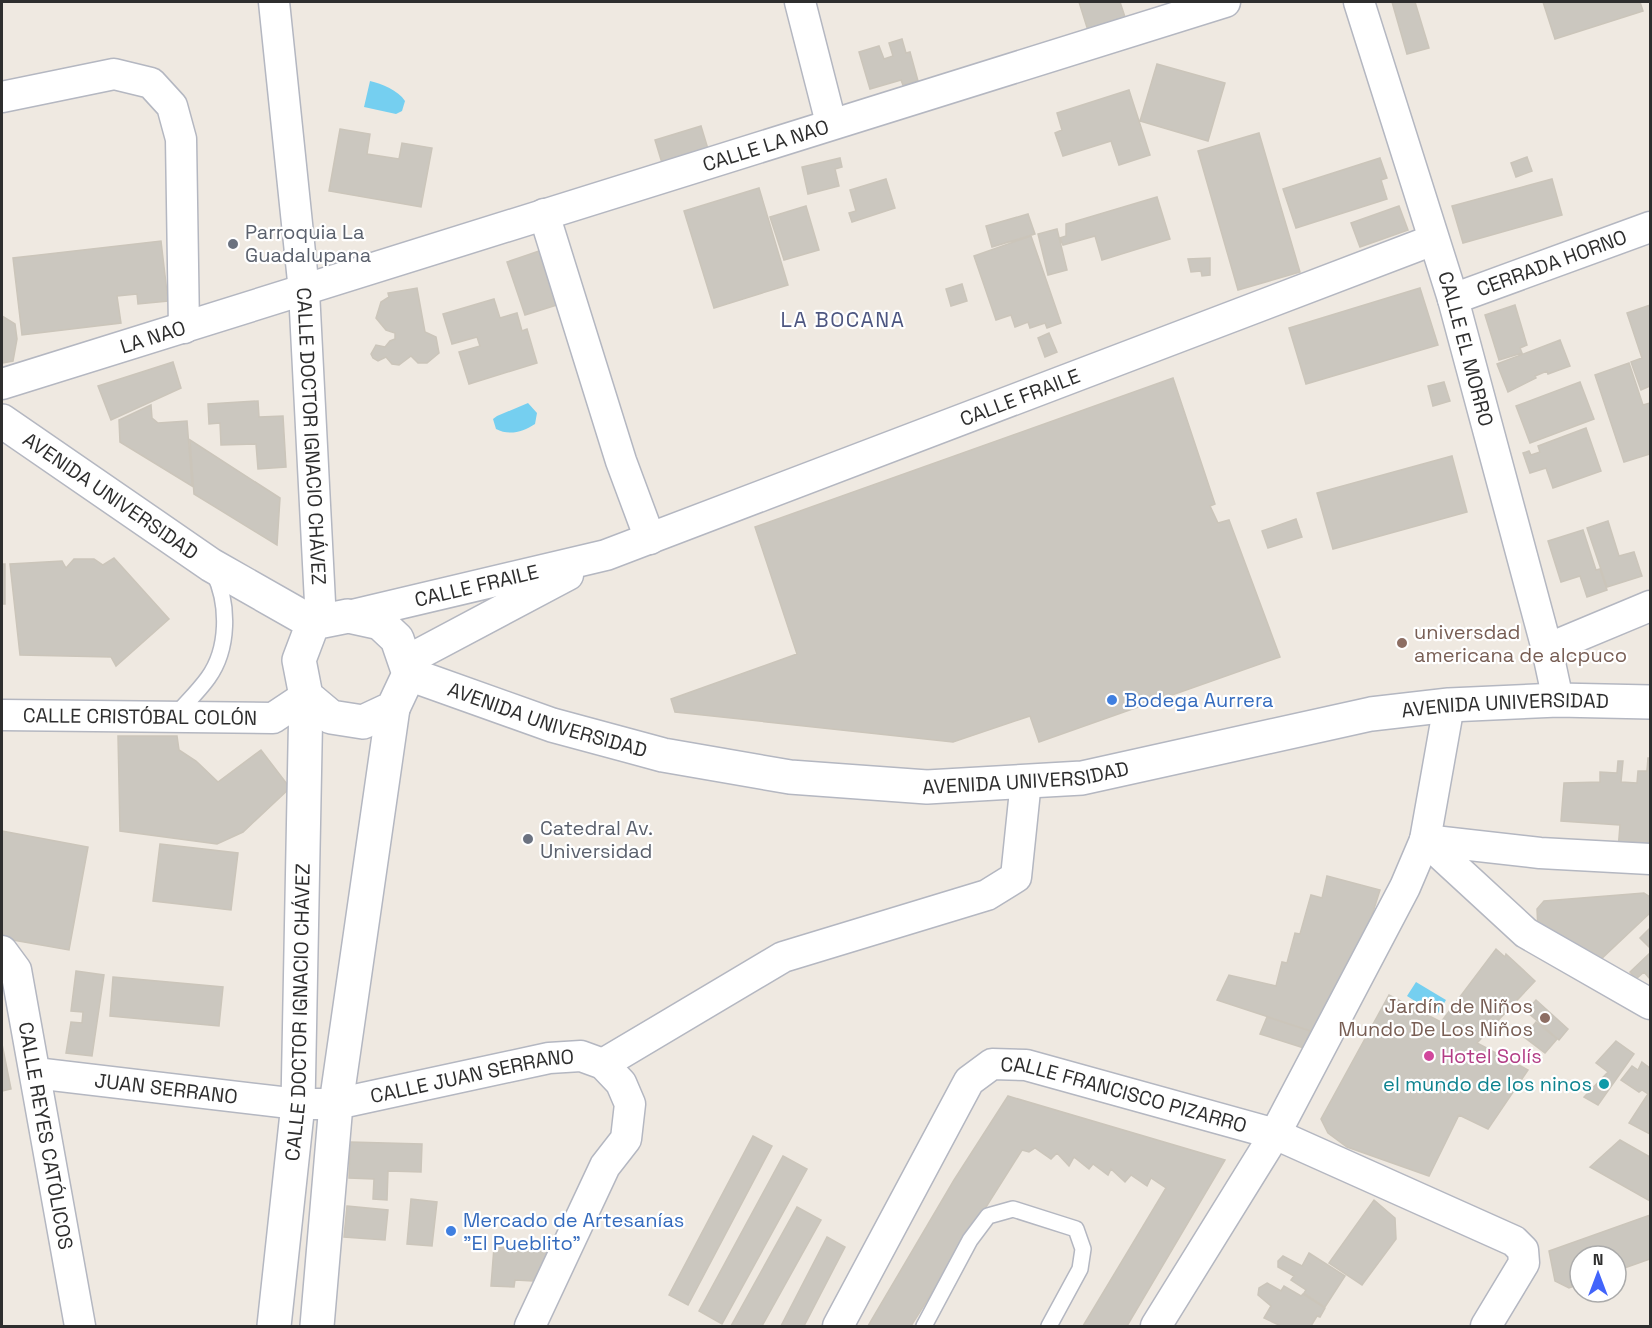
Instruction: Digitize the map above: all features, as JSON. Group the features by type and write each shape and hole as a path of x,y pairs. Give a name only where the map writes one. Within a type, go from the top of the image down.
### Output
{"main road":[{"name":"AVENIDA UNIVERSIDAD","path":"2,421 211,565 327,621 380,623 397,639 408,667 552,725 687,759 790,777 927,787 1082,778 1371,714 1449,705 1558,700 1650,702"},
{"path":"327,621 299,660 306,696 331,717 363,722 393,708 408,667"},
{"name":"CALLE DOCTOR IGNACIO CHÁVEZ","path":"274,1326 298,1104 306,696"},
{"name":"CALLE DOCTOR IGNACIO CHÁVEZ","path":"316,1326 336,1104 393,708"}],"street":[{"name":"CALLE DOCTOR IGNACIO CHÁVEZ","path":"274,2 304,291 327,621"},
{"path":"800,2 831,123"},
{"name":"CALLE LA NAO","path":"304,291 831,123 1225,2"},
{"name":"CALLE EL MORRO","path":"1359,2 1453,299 1547,649 1558,700"},
{"path":"2,97 114,74 151,83 172,106 181,139 184,328"},
{"path":"544,214 621,461 650,539"},
{"name":"CERRADA HORNO","path":"1453,299 1650,227"},
{"name":"CALLE FRAILE","path":"327,621 606,555 1433,240"},
{"name":"LA NAO","path":"2,384 304,291"},
{"name":"CALLE FRAILE","path":"408,667 606,555"},
{"path":"1547,649 1650,606"},
{"name":"CALLE CRISTÓBAL COLÓN","path":"2,715 273,718 306,696"},
{"name":"CALLE FRANCISCO PIZARRO","path":"1156,1326 1275,1134 1405,887 1425,840 1449,705"},
{"path":"603,1064 783,957 987,895 1016,877 1026,781"},
{"path":"1425,840 1540,853 1650,859"},
{"path":"1425,840 1526,933 1650,1004"},
{"name":"CALLE REYES CATÓLICOS","path":"2,951 16,970 80,1326"},
{"name":"CALLE JUAN SERRANO","path":"298,1104 336,1104 549,1058 581,1056 603,1064 621,1083 630,1104 626,1139 605,1166 530,1326"},
{"name":"CALLE FRANCISCO PIZARRO","path":"838,1326 969,1081 992,1064 1026,1065 1275,1134 1514,1241 1523,1250 1524,1263 1486,1326"},
{"name":"JUAN SERRANO","path":"35,1073 298,1104"}],"lane":[{"path":"174,717 210,676 218,656 225,612 222,590 211,565"},
{"path":"924,1326 970,1240 988,1216 1013,1209 1076,1229 1083,1249 1080,1269 1049,1326"}],"water":[{"path":"370,81 389,88 402,97 405,101 402,111 396,114 364,107"},
{"path":"528,403 537,413 535,424 516,432 496,429 493,419"},
{"path":"1416,982 1446,1000 1437,1015 1407,996"}],"building":[{"path":"1079,2 1120,2 1129,29 1091,40"},
{"path":"1392,2 1415,2 1429,48 1407,54"},
{"path":"1543,2 1640,2 1643,11 1555,39"},
{"path":"902,39 906,53 910,52 918,81 903,85 901,80 870,89 859,52 879,46 884,59 893,56 889,43"},
{"path":"1157,64 1225,83 1208,141 1140,121"},
{"path":"1129,90 1150,155 1119,165 1111,141 1063,156 1055,133 1062,130 1057,113"},
{"path":"701,126 708,149 662,163 655,140"},
{"path":"340,129 370,134 367,154 399,159 402,143 432,148 421,207 329,191"},
{"path":"1259,133 1300,272 1238,290 1198,151"},
{"path":"1527,157 1532,171 1516,177 1511,163"},
{"path":"840,158 842,167 835,169 839,186 808,194 802,167"},
{"path":"1380,158 1387,178 1381,180 1387,199 1296,228 1283,189"},
{"path":"886,179 895,208 852,222 849,213 856,211 850,190"},
{"path":"1552,179 1562,215 1463,243 1452,206"},
{"path":"759,188 788,285 714,308 684,211"},
{"path":"1157,197 1170,239 1102,260 1095,236 1063,245 1060,238 1066,236 1066,224"},
{"path":"806,206 819,250 784,260 770,217"},
{"path":"1399,206 1408,230 1360,247 1351,223"},
{"path":"1028,214 1035,234 992,247 986,226"},
{"path":"1057,229 1067,270 1048,275 1038,234"},
{"path":"1031,236 1061,323 1047,328 1045,323 1030,328 1028,322 1015,327 1011,315 996,320 974,256"},
{"path":"161,241 168,301 138,304 137,294 117,296 121,323 22,335 13,258"},
{"path":"542,250 560,304 525,315 507,262"},
{"path":"1210,258 1210,275 1202,276 1201,271 1191,272 1188,259"},
{"path":"962,284 967,301 951,306 946,289"},
{"path":"417,288 425,332 436,337 439,353 427,363 418,363 411,356 399,365 392,364 386,357 378,361 371,354 376,345 385,347 395,339 395,333 386,330 376,318 381,302 389,297 388,293"},
{"path":"1420,288 1438,345 1306,384 1289,328"},
{"path":"494,299 500,318 517,313 522,331 527,329 537,363 469,384 459,352 480,346 477,337 452,344 443,314"},
{"path":"1515,305 1527,345 1520,348 1522,353 1499,360 1485,315"},
{"path":"1650,305 1650,386 1641,390 1631,362 1642,358 1627,313"},
{"path":"2,316 15,324 17,339 13,361 2,363"},
{"path":"1049,333 1057,352 1045,357 1038,338"},
{"path":"1560,340 1570,366 1535,376 1536,378 1508,392 1497,364"},
{"path":"173,362 181,388 111,420 98,386"},
{"path":"1629,363 1643,405 1650,403 1650,454 1624,462 1595,375"},
{"path":"1173,378 1215,504 1210,506 1218,523 1229,520 1280,657 1039,742 1030,716 953,742 675,712 671,699 797,654 755,527"},
{"path":"1444,382 1450,401 1433,406 1428,386"},
{"path":"1580,382 1594,419 1530,443 1516,406"},
{"path":"258,401 259,417 283,416 286,467 258,469 256,444 221,445 220,423 209,424 208,404"},
{"path":"151,405 152,418 158,423 187,421 192,486 120,442 119,420"},
{"path":"1586,428 1601,471 1553,488 1546,468 1530,473 1523,453 1529,451 1531,455 1540,452 1538,446"},
{"path":"190,440 280,498 277,545 194,494"},
{"path":"1452,456 1467,512 1333,549 1317,493"},
{"path":"1296,519 1302,537 1268,548 1262,531"},
{"path":"1608,521 1619,556 1634,552 1642,576 1607,587 1587,528"},
{"path":"1583,530 1596,570 1600,569 1607,590 1587,597 1580,576 1561,582 1548,541"},
{"path":"114,558 169,619 116,666 111,657 20,655 10,564 62,561 66,568 74,559 94,559 103,565"},
{"path":"2,564 5,564 5,604 2,604"},
{"path":"118,736 177,736 179,750 196,761 218,782 261,750 290,788 243,832 217,844 120,831"},
{"path":"1648,758 1650,758 1650,852 1618,850 1620,825 1561,821 1564,783 1600,782 1600,772 1617,773 1618,761 1623,761 1621,782 1637,783 1638,771 1647,771"},
{"path":"2,831 88,847 69,950 2,938"},
{"path":"160,844 238,853 231,910 153,901"},
{"path":"1327,876 1380,890 1360,953 1320,1034 1217,1000 1229,975 1276,986 1282,962 1287,963 1295,933 1300,934 1311,895 1322,898"},
{"path":"1644,893 1650,897 1650,913 1599,961 1538,930 1537,909 1544,901"},
{"path":"1650,928 1650,948 1640,938"},
{"name":"Hotel Solís","path":"1496,949 1505,957 1506,954 1535,981 1477,1043 1528,1070 1488,1129 1459,1115 1429,1176 1347,1147 1328,1133 1321,1119 1389,995 1441,1022"},
{"path":"1650,953 1650,979 1644,972 1636,979 1630,972"},
{"path":"76,971 104,975 92,1056 66,1053 71,1022 82,1023 83,1012 71,1011"},
{"path":"113,977 223,987 219,1026 110,1016"},
{"path":"1536,1000 1568,1029 1559,1040 1526,1011"},
{"path":"1267,1017 1310,1031 1304,1048 1260,1034"},
{"path":"1536,1022 1557,1039 1545,1053 1524,1037"},
{"name":"el mundo de los ninos","path":"1616,1041 1634,1054 1598,1105 1584,1097 1608,1072 1596,1063"},
{"path":"2,1044 11,1089 2,1091"},
{"path":"1642,1062 1650,1068 1650,1134 1629,1123 1648,1094 1642,1090 1639,1092 1621,1080 1632,1066 1638,1070"},
{"path":"1008,1096 1225,1160 1127,1326 1083,1326 1166,1188 1151,1178 1147,1186 1131,1175 1125,1182 1111,1169 1108,1175 1093,1164 1089,1169 1074,1157 1069,1166 1057,1153 1051,1159 1035,1148 1029,1152 1022,1150 911,1326 868,1326 954,1180"},
{"path":"753,1136 772,1146 688,1305 669,1295"},
{"path":"1620,1140 1650,1157 1650,1201 1590,1167"},
{"path":"350,1142 422,1144 421,1172 388,1171 387,1200 373,1199 374,1179 349,1178"},
{"path":"783,1156 807,1169 722,1324 699,1311"},
{"path":"411,1199 437,1202 432,1246 407,1244"},
{"path":"1374,1200 1395,1218 1396,1239 1362,1285 1329,1263"},
{"path":"347,1206 388,1210 385,1240 344,1237"},
{"path":"797,1207 821,1220 762,1326 731,1326"},
{"path":"1650,1215 1650,1259 1628,1267 1628,1244 1569,1244"},
{"path":"827,1237 845,1247 804,1326 781,1326"},
{"path":"1568,1244 1568,1288 1555,1281 1549,1251"},
{"path":"494,1247 550,1250 533,1281 515,1280 514,1287 491,1286"},
{"path":"1309,1253 1345,1276 1325,1307 1304,1293 1306,1290 1291,1280 1294,1276 1278,1267 1278,1261 1283,1256 1302,1266"},
{"path":"1267,1283 1281,1291 1284,1286 1301,1296 1303,1294 1325,1308 1311,1326 1281,1326 1264,1318 1271,1306 1258,1295 1259,1288"}],"place":[{"name":"Parroquia La Guadalupana","path":"233,244"},
{"name":"universdad americana de alcpuco","path":"1402,643"},
{"name":"Bodega Aurrera","path":"1112,700"},
{"name":"Catedral Av. Universidad","path":"528,839"},
{"name":"Jardín de Niños Mundo De Los Niños","path":"1545,1018"},
{"name":"Hotel Solís","path":"1429,1056"},
{"name":"el mundo de los ninos","path":"1604,1084"},
{"name":"Mercado de Artesanías \"El Pueblito\"","path":"451,1231"}],"district":[{"name":"LA BOCANA","path":"843,319"}]}
